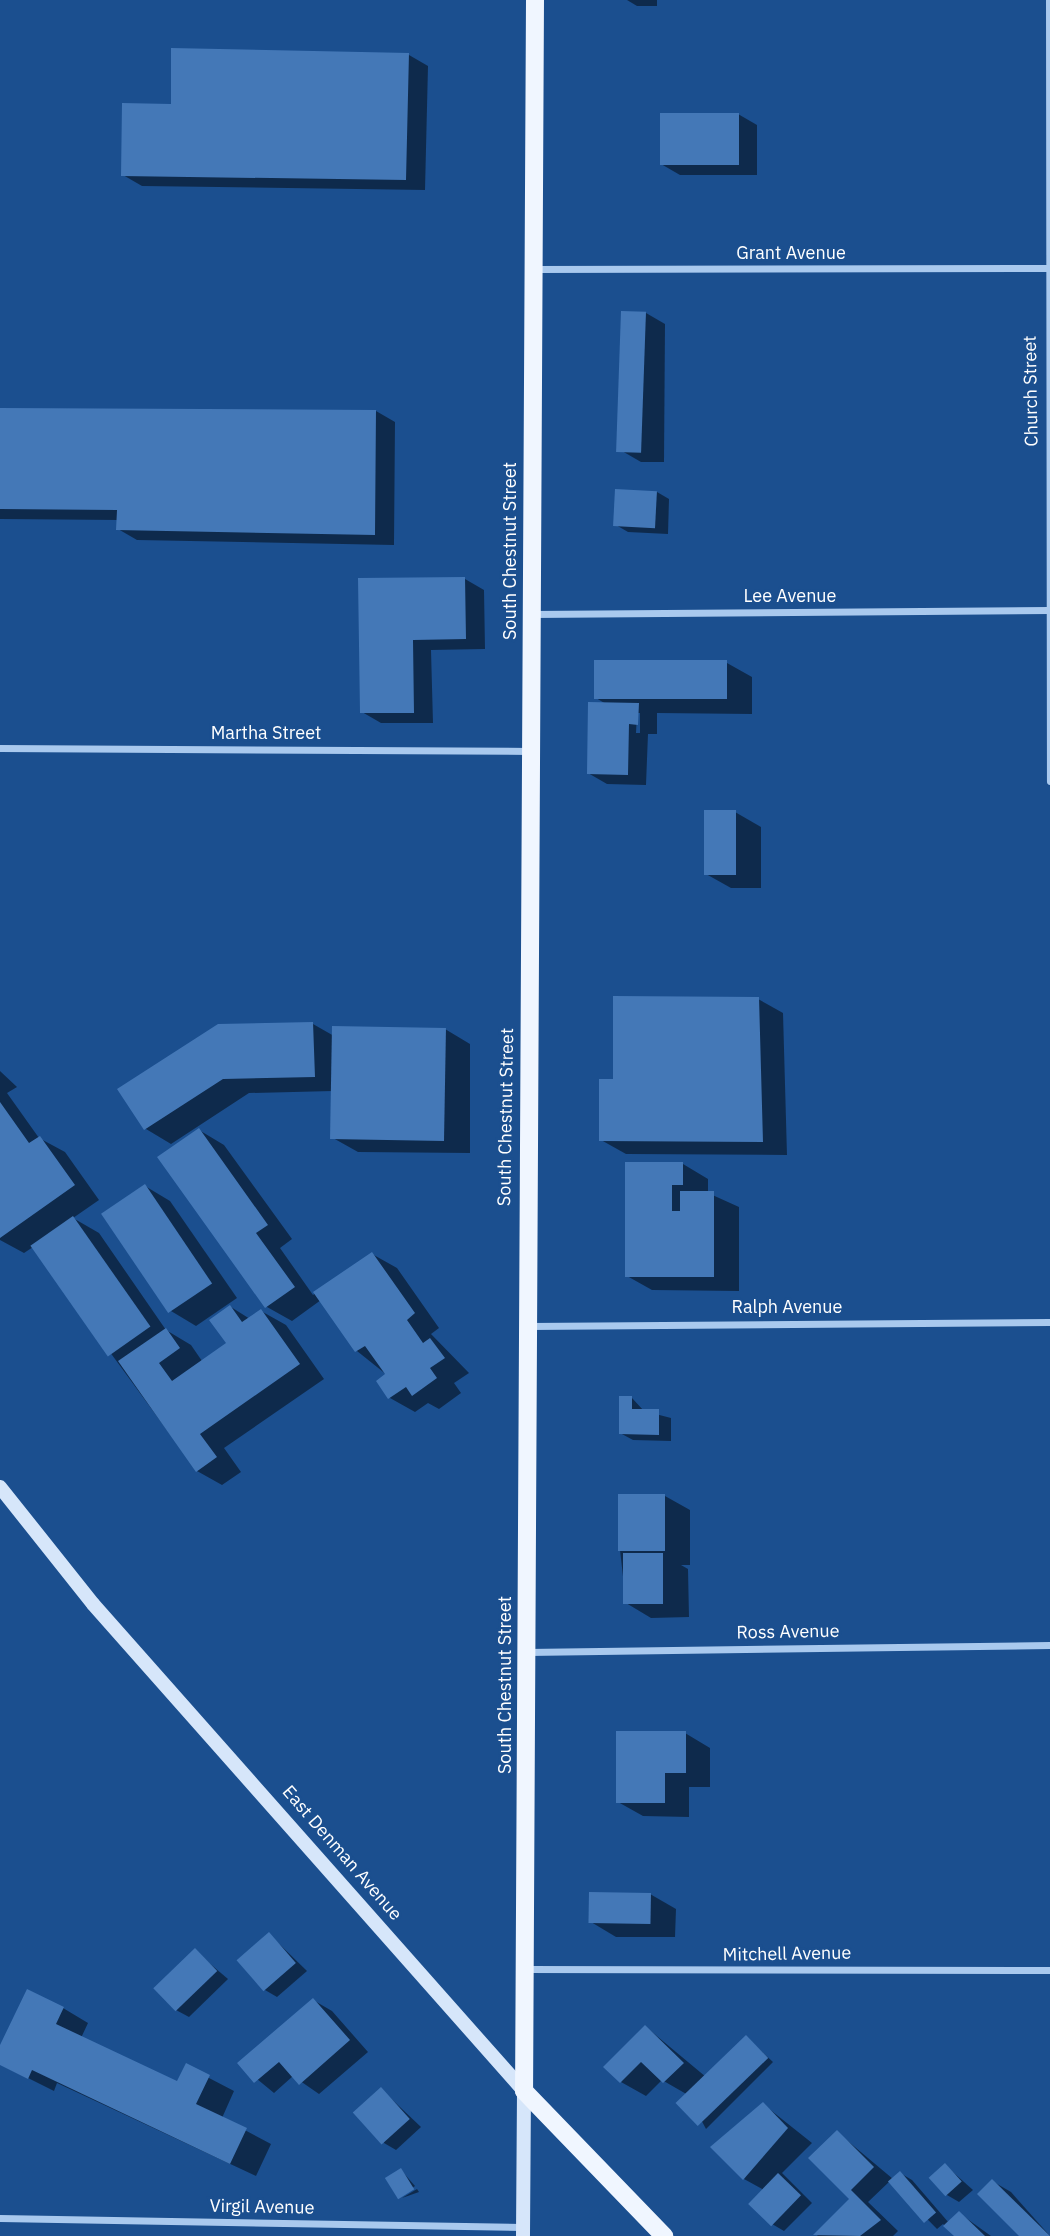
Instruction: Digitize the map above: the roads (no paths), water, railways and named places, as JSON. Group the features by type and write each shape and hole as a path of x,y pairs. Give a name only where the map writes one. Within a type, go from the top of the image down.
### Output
{"main road":[{"name":"South Chestnut Street","path":"523,2231 527,1652 525,1326 535,0"},
{"name":"East Denman Avenue","path":"0,1487 93,1604 524,2091 664,2236"}],"street":[{"name":"Church Street","path":"1048,781 1049,0"},
{"name":"Grant Avenue","path":"533,269 1048,268"},
{"name":"Lee Avenue","path":"531,614 1049,610"},
{"name":"Martha Street","path":"0,747 531,751"},
{"name":"Ralph Avenue","path":"525,1326 1050,1322"},
{"name":"Ross Avenue","path":"527,1652 1050,1645"},
{"name":"Mitchell Avenue","path":"524,1969 1050,1970"},
{"name":"Virgil Avenue","path":"0,2218 523,2231"}]}
